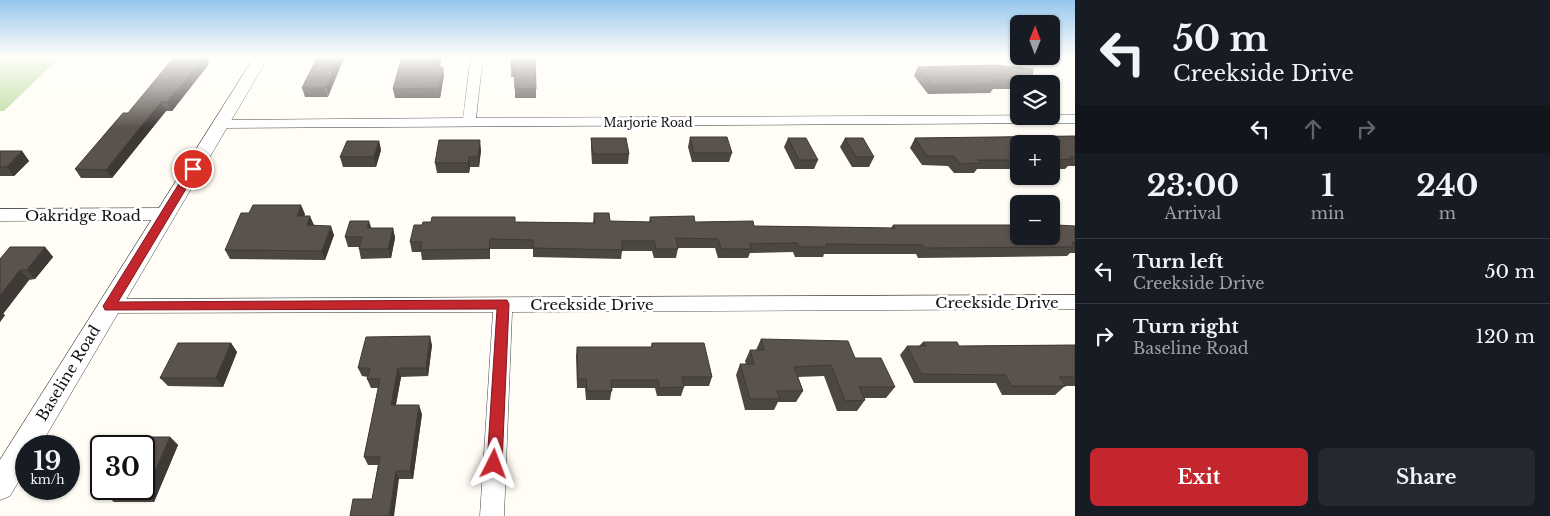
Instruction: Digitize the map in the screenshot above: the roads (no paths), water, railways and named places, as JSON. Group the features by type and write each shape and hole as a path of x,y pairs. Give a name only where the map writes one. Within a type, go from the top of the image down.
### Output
{"street":[{"name":"Baseline Road","path":"0,486 247,80"},
{"path":"469,122 474,80"},
{"name":"Marjorie Road","path":"220,124 1075,119"},
{"name":"Oakridge Road","path":"0,215 166,214"},
{"name":"Creekside Drive","path":"109,306 1075,302"},
{"path":"492,516 503,304"}]}
